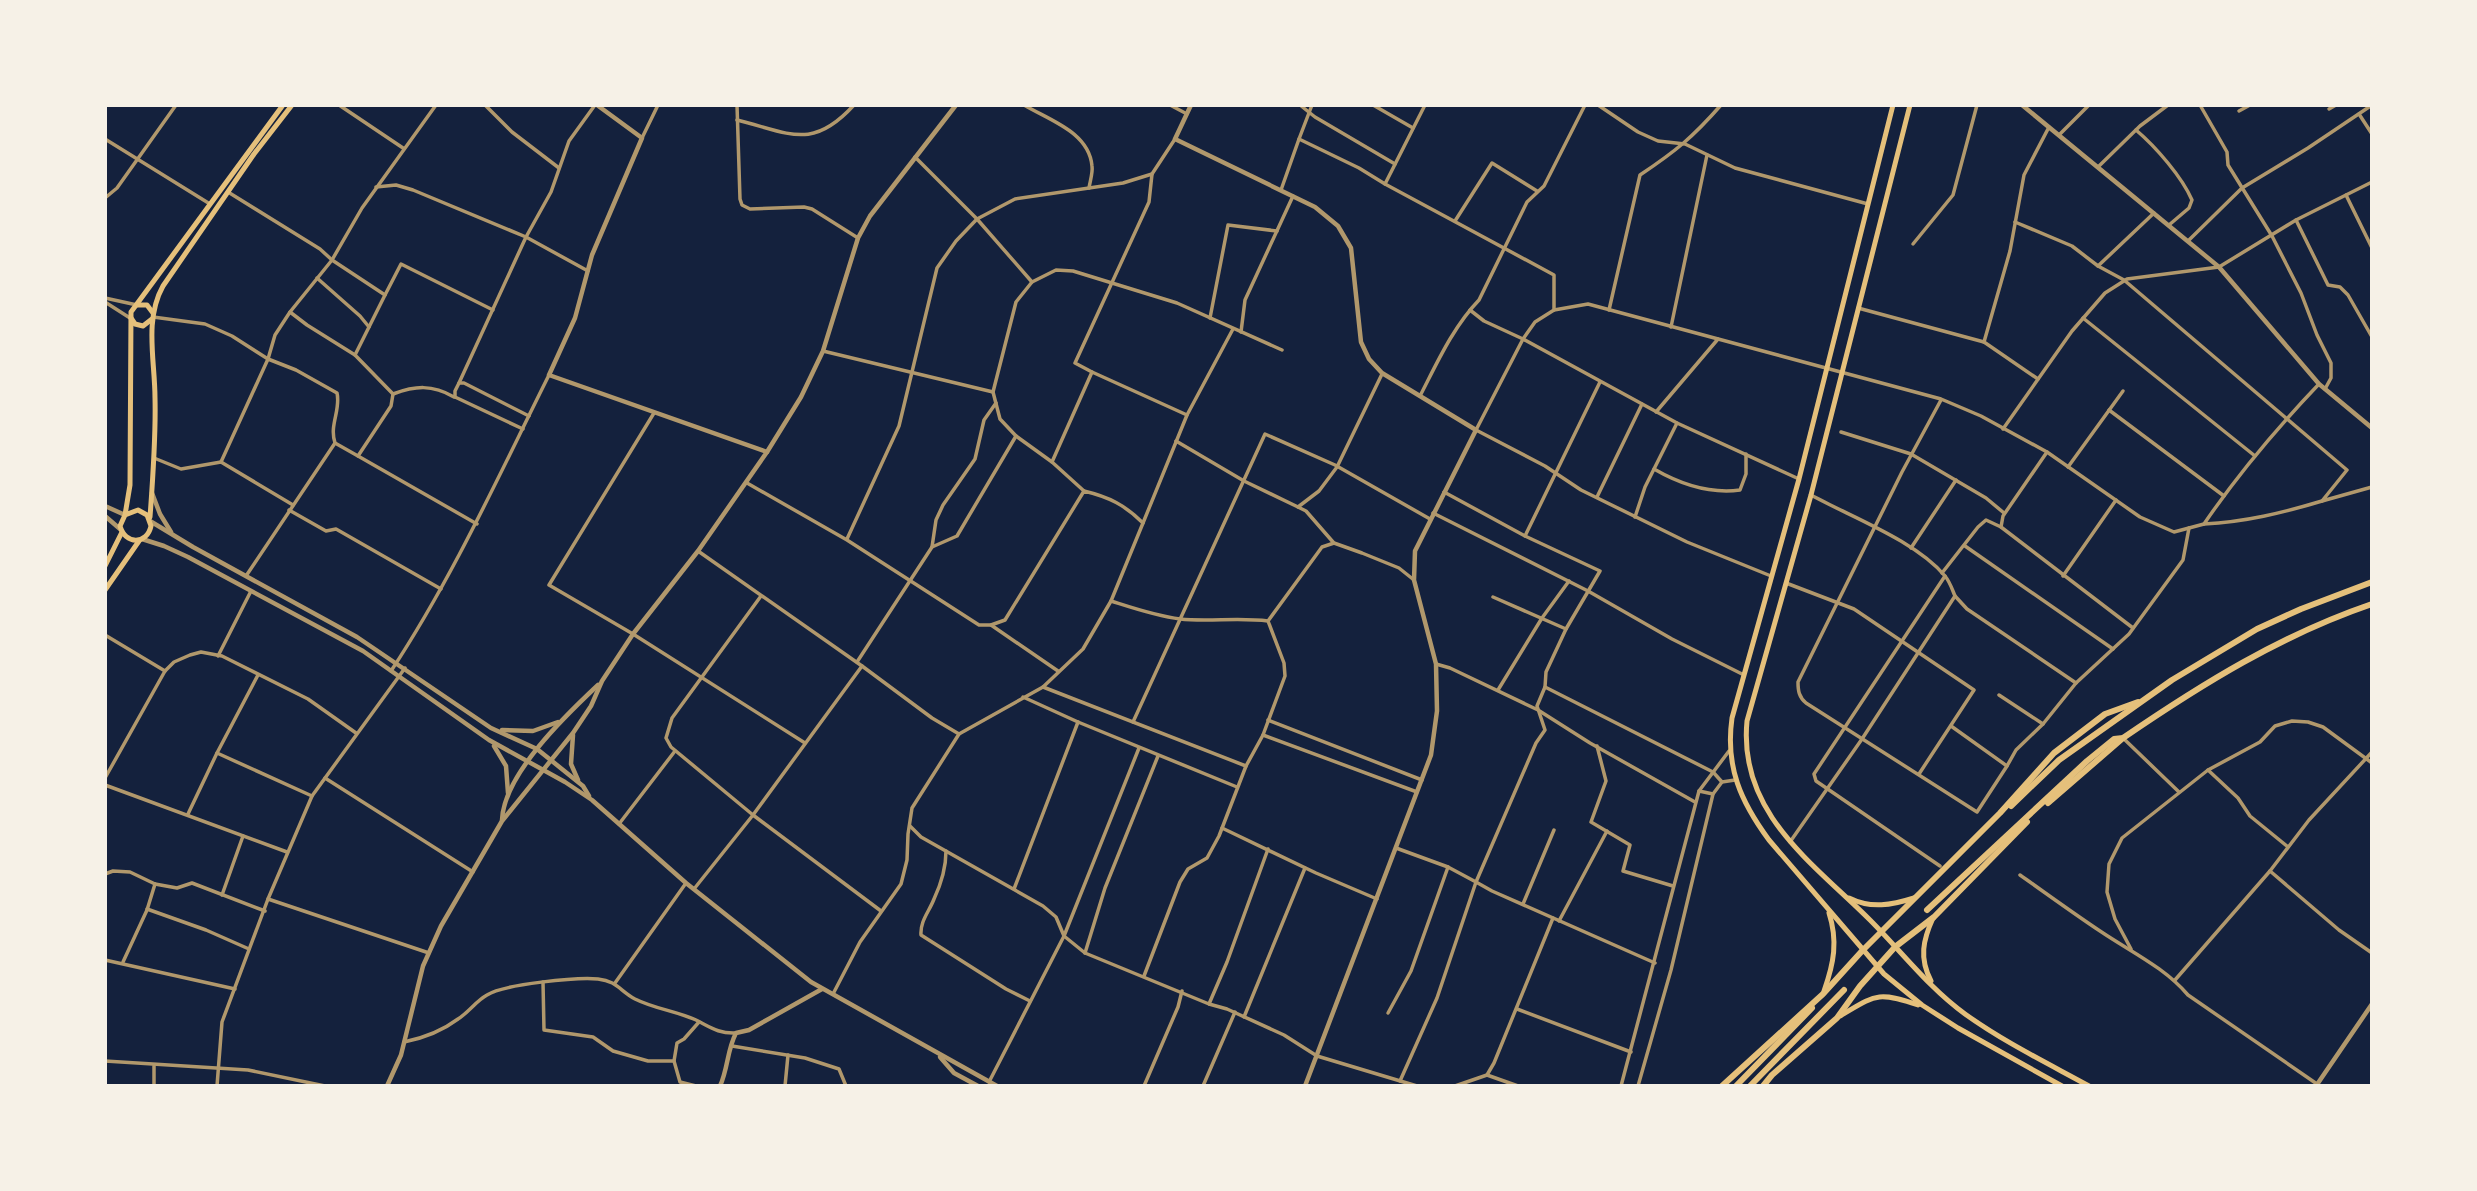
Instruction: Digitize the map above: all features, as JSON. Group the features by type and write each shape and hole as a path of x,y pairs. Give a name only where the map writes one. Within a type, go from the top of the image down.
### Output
{"highway":[{"path":"1722,1086 1823,995 1881,931 1917,900 2054,753 2105,714 2138,702 2257,629 2372,582"},
{"path":"1763,1086 1837,1018 1895,947 1934,918 2039,811 2123,738 2240,662 2294,635 2372,604"},
{"path":"1927,910 2087,761 2114,739 2123,738"},
{"path":"1736,1086 1836,985"},
{"path":"1750,1086 1844,990"}],"main road":[{"path":"105,566 121,531 130,485 131,312 282,105"},
{"path":"131,318 135,324 143,326 152,317 163,286 292,105"},
{"path":"1893,105 1799,479 1732,718 1731,749 1735,780 1763,833 1876,967 1926,1008 2062,1086"},
{"path":"1910,105 1811,495 1747,721 1748,763 1757,792 1774,822 1790,842 1881,931 1936,990 1963,1013 1995,1034 2089,1086"},
{"path":"105,590 150,530 155,398 152,317 147,305 136,305"},
{"path":"125,514 138,510 150,520"},
{"path":"121,531 131,540 141,540"},
{"path":"1841,893 1856,901 1880,906 1917,900"},
{"path":"1823,995 1835,957 1833,926 1826,906"},
{"path":"1934,918 1922,953 1926,970 1936,990"},
{"path":"1837,1018 1878,995 1888,995 1926,1008"}],"street":[{"path":"105,198 117,188 176,105"},
{"path":"339,105 403,148"},
{"path":"221,462 268,359 275,335 332,260 376,187 436,105"},
{"path":"485,105 512,132 559,169"},
{"path":"455,397 455,391 526,237 551,192 569,141 596,105 642,138"},
{"path":"391,671 477,524 549,375 575,318 592,255 658,105"},
{"path":"737,105 742,205 750,209 804,206 858,238"},
{"path":"737,120 809,136 839,121 854,105"},
{"path":"387,1086 404,1042 423,966 442,926 502,821 573,733 591,706 602,681 633,634 698,551 767,452 801,397 823,351 858,238 870,216 956,105"},
{"path":"1024,105 1076,135 1087,147 1092,167 1089,188"},
{"path":"1170,105 1187,114"},
{"path":"1187,415 1075,363 1149,202 1152,174 1175,139 1191,105"},
{"path":"1300,105 1315,117 1395,164"},
{"path":"1281,190 1312,105"},
{"path":"1373,105 1413,128"},
{"path":"1385,184 1424,105"},
{"path":"1420,396 1451,338 1479,300 1527,202 1544,186 1585,105"},
{"path":"1598,105 1638,132 1658,141 1685,144 1735,168 1868,204"},
{"path":"1609,310 1640,175 1685,144 1721,105"},
{"path":"1913,244 1953,195 1977,105"},
{"path":"2022,105 2030,107 2049,127 2219,267 2319,384 2372,428"},
{"path":"2059,135 2089,105"},
{"path":"2098,167 2136,130 2168,105"},
{"path":"2200,105 2227,152 2228,166 2272,236 2301,293 2316,335 2331,363 2330,378 2325,389"},
{"path":"2239,111 2249,105"},
{"path":"2329,109 2336,105"},
{"path":"2188,241 2242,188 2372,105"},
{"path":"2359,114 2372,134"},
{"path":"1984,342 2010,251 2024,174 2049,127"},
{"path":"2136,130 2158,152 2189,192 2192,201 2189,208 2169,225"},
{"path":"105,138 210,204"},
{"path":"1175,139 1315,207 1338,226 1352,248 1361,342 1368,359 1382,373 1597,498 1687,542 1772,577"},
{"path":"1299,139 1359,168 1554,275 1554,310"},
{"path":"1671,327 1707,155"},
{"path":"915,157 977,219 1032,282"},
{"path":"1455,221 1492,163 1537,191"},
{"path":"847,540 899,426 937,268 956,242 977,219 1015,199 1122,183 1152,174"},
{"path":"2003,429 2083,318 2105,293 2124,281 2219,267 2296,220 2372,182"},
{"path":"376,187 404,187 526,237 588,271"},
{"path":"228,192 300,236 385,295"},
{"path":"2346,195 2370,239 2372,248"},
{"path":"1241,331 1245,300 1293,196"},
{"path":"2098,266 2154,213"},
{"path":"2296,220 2328,285 2340,287 2348,295 2372,337"},
{"path":"2015,222 2072,246 2124,281 2347,470 2322,501"},
{"path":"1210,318 1228,225 1277,231"},
{"path":"355,355 401,264 493,310"},
{"path":"1143,523 1129,509 1105,496 1084,491 1052,462 1016,436 1000,419 993,392 1016,302 1032,282 1056,270 1073,271 1177,303 1282,350"},
{"path":"317,278 369,327"},
{"path":"105,300 136,305"},
{"path":"105,300 131,318"},
{"path":"1305,1086 1431,755 1437,712 1436,664 1414,580 1415,551 1523,339 1535,323 1554,310 1588,304 1941,399 1981,416 2047,452 2140,517 2174,532 2204,524 2236,523 2372,487"},
{"path":"1858,308 1984,342 2038,379"},
{"path":"1470,310 1484,321 1523,339 1677,423 1799,479"},
{"path":"290,312 355,355 393,394"},
{"path":"152,317 205,324 337,393 332,433 335,443 477,524"},
{"path":"2083,318 2255,456"},
{"path":"833,994 860,942 901,884 907,860 912,808 959,734 1043,687 1083,649 1111,601 1187,415 1233,328"},
{"path":"1656,412 1718,339"},
{"path":"823,351 993,392"},
{"path":"1052,462 1092,372"},
{"path":"1298,507 1319,491 1337,467 1382,373"},
{"path":"549,375 767,452"},
{"path":"1525,536 1601,382"},
{"path":"459,383 464,383 529,416"},
{"path":"2204,524 2255,456 2319,384"},
{"path":"393,394 416,387 440,389 523,429"},
{"path":"2068,467 2123,391"},
{"path":"358,456 391,405 393,394"},
{"path":"1941,399 1798,682 1801,698 1977,812 2016,750 2043,724 2076,683 2133,628 2183,560 2189,528"},
{"path":"858,662 932,547 936,520 943,505 975,459 984,420 996,402"},
{"path":"1597,498 1642,404"},
{"path":"2109,410 2224,496"},
{"path":"654,413 549,585 633,634 805,743"},
{"path":"1636,517 1654,469 1677,423"},
{"path":"1841,432 1911,454 1986,498 2004,514"},
{"path":"1133,722 1265,434 1337,467 1430,520"},
{"path":"932,547 957,536 1016,436"},
{"path":"1177,441 1244,481 1306,511 1334,543 1399,568 1414,580"},
{"path":"246,576 335,443"},
{"path":"2001,527 2004,514 2047,452"},
{"path":"1654,469 1671,479 1700,488 1727,492 1740,490 1746,474 1746,454"},
{"path":"154,458 181,469 221,462 293,505"},
{"path":"1910,548 1956,480"},
{"path":"747,483 847,540 979,625 991,625 1004,620 1084,491"},
{"path":"152,491 160,514 173,536"},
{"path":"1399,1081 1437,998 1476,881 1536,743 1545,730 1537,706 1545,687 1546,672 1566,629 1600,571 1525,536 1444,492"},
{"path":"1811,495 1910,548 1944,574 1955,596 1967,609 2076,683"},
{"path":"2063,576 2116,500"},
{"path":"105,506 125,514"},
{"path":"289,510 326,531 336,528 441,589"},
{"path":"1433,513 1569,581 1672,639 1744,675"},
{"path":"105,516 121,531"},
{"path":"150,520 173,536 357,637 491,727 537,749 583,786"},
{"path":"1940,866 1816,781 1814,774 1846,729 1944,574 1978,527 1986,520 2001,527 2133,628"},
{"path":"141,540 164,546 363,651 489,740 555,775 592,800 686,883 811,982 997,1086"},
{"path":"1268,621 1322,547 1334,543"},
{"path":"1965,546 2113,649"},
{"path":"698,551 858,662 932,718 959,734"},
{"path":"1498,690 1542,618 1569,581"},
{"path":"1786,583 1854,609 1974,690 1919,774"},
{"path":"218,656 251,591"},
{"path":"1790,842 1862,739 1955,596"},
{"path":"761,597 672,718 666,738 675,751 753,815 881,911"},
{"path":"1493,597 1566,629"},
{"path":"1111,601 1149,613 1182,619 1245,618 1268,621"},
{"path":"1144,976 1180,882 1188,869 1207,858 1222,828 1246,766 1263,735 1285,676 1284,663 1268,621"},
{"path":"991,625 1059,671"},
{"path":"105,635 165,671"},
{"path":"105,778 165,671 174,662 201,652 218,656 308,699 357,734"},
{"path":"1436,664 1450,668 1538,710 1695,802"},
{"path":"694,889 753,815 862,666"},
{"path":"217,1086 222,1022 268,899 312,796 405,668"},
{"path":"188,814 258,674"},
{"path":"502,821 502,808 508,795 537,749 602,681"},
{"path":"1043,687 1246,766"},
{"path":"1545,687 1713,772 1722,782"},
{"path":"1999,695 2043,724"},
{"path":"1023,697 1237,787"},
{"path":"491,727 512,732 533,731 564,718"},
{"path":"1268,720 1422,780"},
{"path":"2132,951 2115,919 2107,892 2109,864 2122,838 2179,792 2208,770 2260,742 2276,726 2292,721 2323,727 2372,763"},
{"path":"1014,889 1078,722"},
{"path":"1951,726 2007,766"},
{"path":"573,733 571,764 592,800"},
{"path":"1263,735 1417,792"},
{"path":"2123,738 2179,792"},
{"path":"489,740 506,766 508,795"},
{"path":"1597,746 1606,781 1591,822 1630,845 1623,871 1673,886"},
{"path":"989,1082 1064,936 1139,748"},
{"path":"1622,1086 1695,802 1699,791 1731,749"},
{"path":"618,825 675,751"},
{"path":"2175,980 2270,871 2309,820 2372,752"},
{"path":"217,753 312,796"},
{"path":"1085,953 1105,888 1158,756"},
{"path":"105,764 111,768"},
{"path":"2208,770 2238,798 2250,816 2288,847"},
{"path":"325,778 473,872"},
{"path":"1638,1086 1671,970 1713,794 1722,782 1735,780"},
{"path":"105,785 287,852"},
{"path":"1699,791 1713,794"},
{"path":"909,825 921,837 1043,906 1056,918 1064,936 1085,953 1235,1012 1284,1035 1317,1056 1417,1086"},
{"path":"1222,828 1377,899"},
{"path":"1523,904 1555,830"},
{"path":"1559,921 1606,831"},
{"path":"222,895 243,836"},
{"path":"1396,848 1448,867 1559,921 1655,963"},
{"path":"1209,1004 1268,849"},
{"path":"946,851 946,866 920,927 921,935 1006,989 1030,1001"},
{"path":"1388,1013 1411,971 1448,867"},
{"path":"1244,1017 1305,868"},
{"path":"105,874 113,870 130,872 155,884 177,888 192,883 265,911"},
{"path":"2270,871 2339,930 2372,953"},
{"path":"2020,875 2175,980 2188,995 2317,1084 2327,1086"},
{"path":"615,983 686,883"},
{"path":"123,962 155,884"},
{"path":"268,899 429,953"},
{"path":"147,909 206,930 250,950"},
{"path":"1455,1086 1487,1074 1494,1063 1553,918"},
{"path":"105,960 235,989"},
{"path":"404,1042 422,1039 459,1019 487,994 500,989 543,982 596,979 615,983 632,998 724,1034 749,1030 823,989"},
{"path":"543,982 544,1030 593,1037 613,1051 648,1061 674,1061"},
{"path":"1144,1086 1178,1007 1182,991"},
{"path":"2317,1084 2372,1004"},
{"path":"1517,1009 1631,1052"},
{"path":"1203,1086 1235,1012"},
{"path":"696,1086 680,1082 674,1061 677,1043 699,1022"},
{"path":"720,1086 725,1075 730,1045 736,1033"},
{"path":"730,1045 805,1058 839,1069 846,1086"},
{"path":"937,1054 954,1073 978,1086"},
{"path":"785,1086 788,1055"},
{"path":"105,1061 248,1070 324,1086"},
{"path":"154,1066 154,1086"},
{"path":"1487,1074 1518,1086"},
{"path":"295,1086 296,1080"}]}
